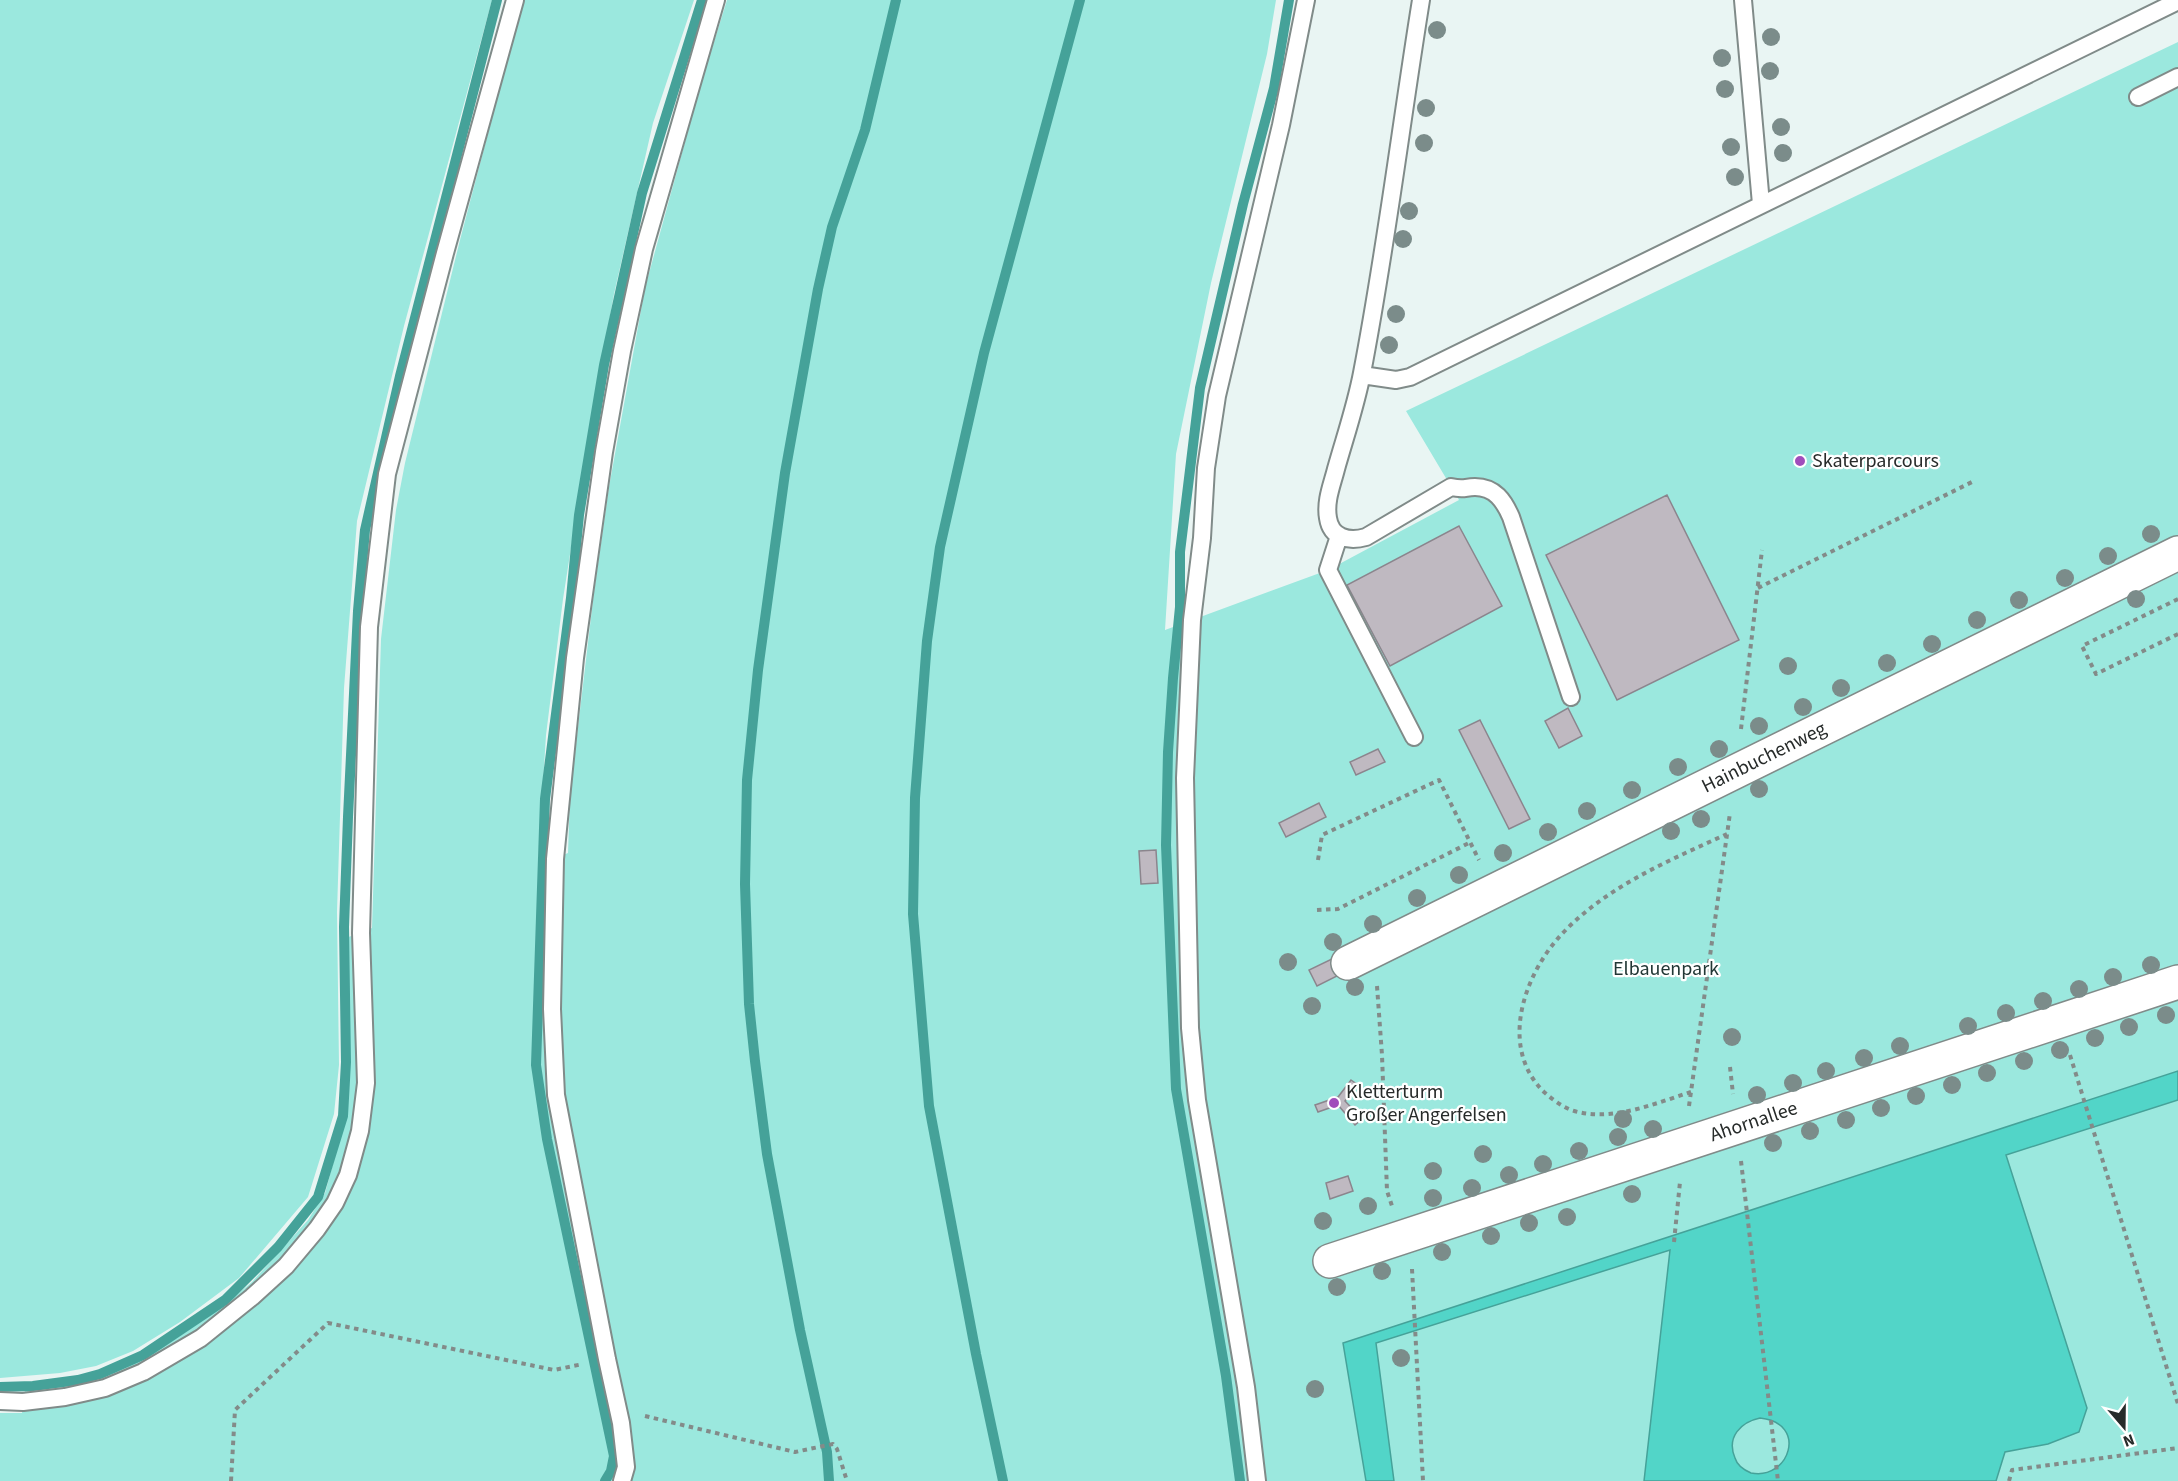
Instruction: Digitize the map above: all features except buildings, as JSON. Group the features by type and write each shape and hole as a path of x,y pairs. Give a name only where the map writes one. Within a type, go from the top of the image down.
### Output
{"street":[{"name":"Hainbuchenweg","path":"1361,956 2178,553"},
{"name":"Ahornallee","path":"1330,1262 2178,982"}],"lane":[{"path":"0,1401 23,1402 65,1397 105,1388 143,1372 201,1338 286,1266 335,1203 348,1175 360,1131 366,1083 361,933 369,627 387,474 515,0"},
{"path":"622,1481 626,1467 621,1423 556,1095 552,1009 555,859 577,646 604,452 622,351 644,249 716,0"},
{"path":"1257,1481 1246,1387 1197,1100 1190,1017 1185,778 1192,620 1202,538 1206,468 1217,396 1281,125 1306,0"},
{"path":"1421,0 1394,188 1362,375 1328,503 1328,522 1331,529 1339,536 1350,539 1366,537 1451,487 1464,490 1476,487 1485,488 1494,492 1511,517 1571,697"},
{"path":"1743,0 1761,204"},
{"path":"1362,375 1396,380 1410,377 2178,1"},
{"path":"2138,97 2178,77"},
{"path":"1339,536 1328,570 1414,737"}],"path":[{"path":"1758,588 1974,481"},
{"path":"1684,1145 1736,770 1762,550"},
{"path":"2178,599 2082,646 2096,675 2178,634"},
{"path":"1318,860 1322,835 1439,780 1493,891"},
{"path":"1691,1092 1617,1113 1570,1110 1550,1097 1533,1079 1521,1052 1520,1022 1531,979 1541,961 1560,936 1585,913 1617,889 1651,869 1727,834"},
{"path":"1317,910 1338,909 1471,842"},
{"path":"1361,956 1382,1055 1387,1191 1402,1238"},
{"path":"2077,1079 2178,1404"},
{"path":"1745,1199 1778,1481"},
{"path":"1674,1242 1678,1200"},
{"path":"1414,1312 1423,1481"},
{"path":"231,1481 235,1410 328,1323 554,1370 561,1369"},
{"path":"621,1423 648,1416 795,1452 833,1444 837,1449 847,1481"},
{"path":"2009,1481 2012,1470 2178,1448"}],"green space":[{"path":"0,0 492,0 404,326 357,521 344,688 337,912 339,1065 334,1114 308,1197 239,1278 180,1322 133,1351 96,1366 60,1373 0,1378"},
{"name":"Elbauenpark","path":"523,0 694,0 653,123 614,294 563,599 546,735 538,865 568,853 570,795 594,592 609,487 645,288 700,87 727,0 1276,0 1267,54 1211,283 1176,454 1165,630 1328,570 1459,500 1406,411 2178,42 2178,1481 0,1481 0,1413 22,1413 25,1390 57,1387 95,1379 153,1354 221,1308 252,1282 308,1220 325,1193 345,1120 349,1070 346,938 372,928 381,639 396,510 405,463 460,240"}],"shaded area":[{"path":"2178,1071 2178,1100 2006,1155 2087,1408 2079,1432 2048,1444 2005,1452 1996,1481 1644,1481 1670,1250 1376,1343 1394,1481 1366,1481 1343,1343","holes":["1760,1418 1775,1422 1785,1430 1789,1440 1788,1450 1783,1460 1775,1468 1764,1473 1751,1473 1741,1467 1735,1458 1732,1443 1737,1432 1747,1423"]}],"waterway":[{"path":"0,1387 33,1386 78,1380 100,1374 143,1355 225,1300 278,1247 318,1197 343,1116 346,1062 344,927 348,817 358,611 365,530 400,376 497,0"},
{"path":"605,1481 611,1471 614,1456 547,1139 536,1065 545,799 571,598 579,515 604,365 642,193 702,0"},
{"path":"829,1481 827,1452 800,1330 767,1154 755,1061 749,1004 745,884 747,780 758,670 785,473 818,289 832,227 865,130 896,0"},
{"path":"1003,1481 976,1354 929,1106 913,914 915,798 927,641 940,547 984,353 1080,0"},
{"path":"1240,1481 1226,1376 1176,1089 1166,845 1168,752 1180,607 1180,552 1200,388 1243,204 1274,88 1289,0"}],"place":[{"name":"Skaterparcours","path":"1800,461"},
{"name":"Kletterturm Großer Angerfelsen","path":"1334,1103"}]}
